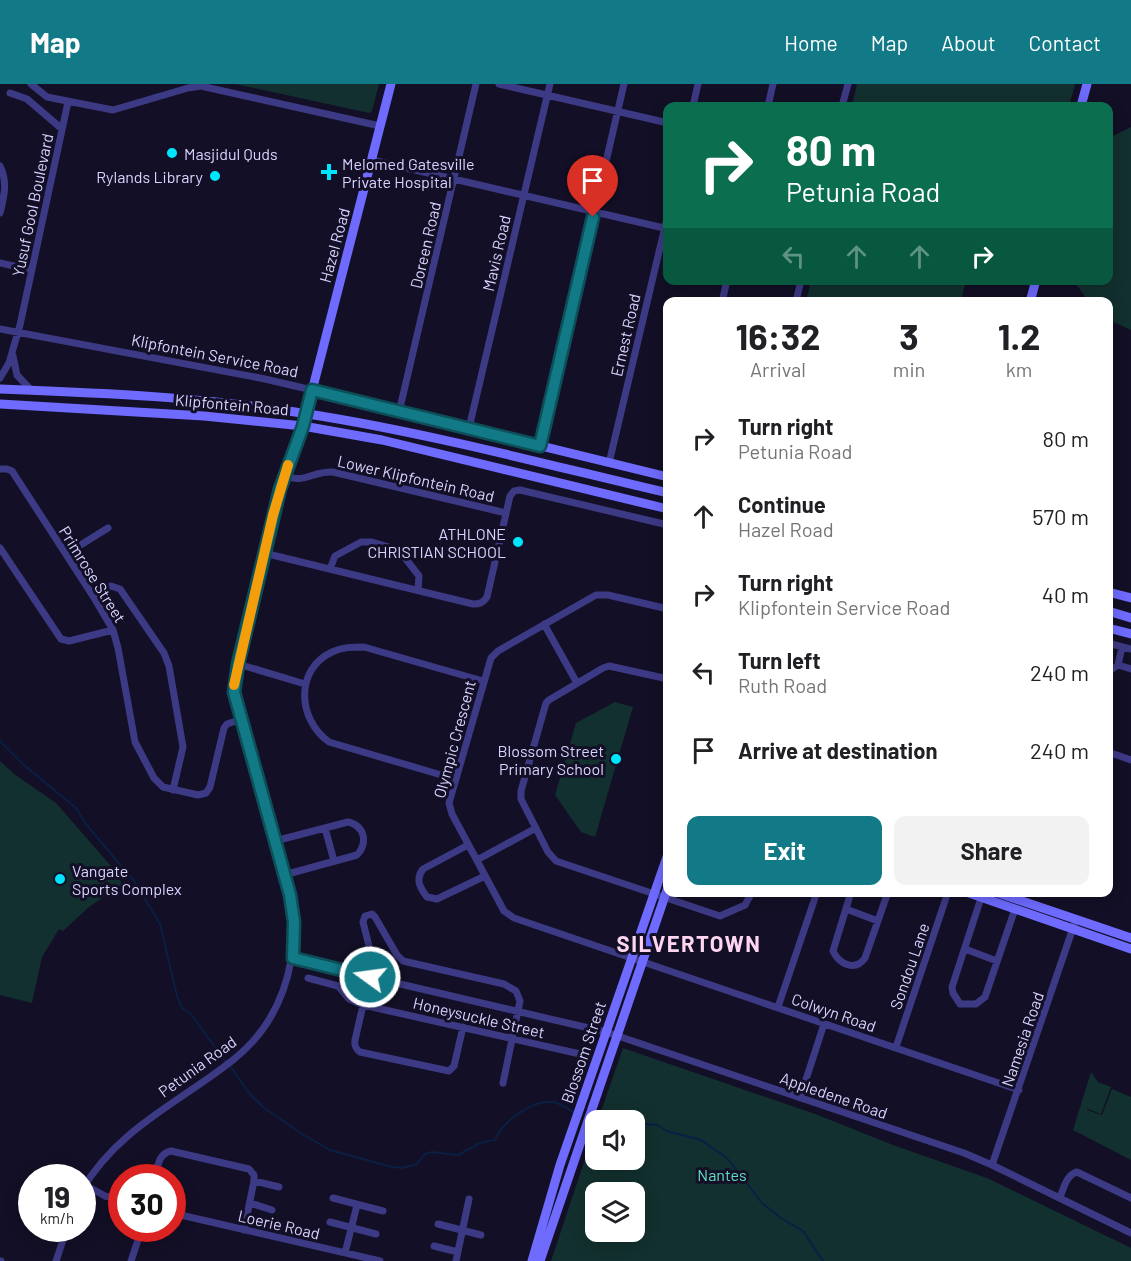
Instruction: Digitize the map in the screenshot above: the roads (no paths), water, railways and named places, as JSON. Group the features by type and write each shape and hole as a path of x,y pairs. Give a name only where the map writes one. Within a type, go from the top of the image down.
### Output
{"street":[{"path":"31,84 47,97 113,110 201,86 380,126"},
{"name":"Hazel Road","path":"303,426 391,84"},
{"name":"Doreen Road","path":"399,412 476,84"},
{"path":"499,84 663,122"},
{"name":"Mavis Road","path":"469,428 550,84"},
{"path":"540,446 624,84"},
{"path":"694,102 698,84"},
{"path":"769,102 773,84"},
{"path":"843,102 848,84"},
{"path":"1082,102 1087,84"},
{"path":"10,93 27,99 62,129"},
{"name":"Yusuf Gool Boulevard","path":"0,378 7,368 18,332 68,102"},
{"path":"372,160 663,228"},
{"path":"0,166 5,179 5,188 0,213"},
{"name":"Ernest Road","path":"609,463 663,241"},
{"path":"0,263 32,270"},
{"name":"Klipfontein Service Road","path":"0,329 265,379 663,476"},
{"path":"12,353 17,375 31,390"},
{"name":"Klipfontein Road","path":"0,389 208,400 307,413 391,428 663,492"},
{"name":"Klipfontein Road","path":"0,404 192,415 303,426 382,440 663,508"},
{"name":"Petunia Road","path":"96,1171 124,1138 234,1059 254,1039 270,1018 281,995 293,958 294,922 284,875 234,692 238,664 283,476 303,426"},
{"name":"Primrose Street","path":"0,469 12,471 113,630 135,741 158,784 173,790"},
{"name":"Lower Klipfontein Road","path":"283,476 298,480 324,471 333,471 506,513 511,493 520,490 663,524"},
{"path":"264,553 472,604 484,602 506,513"},
{"path":"66,554 108,528"},
{"path":"330,569 335,556 361,542 372,542 394,548 402,553 420,576 418,589"},
{"path":"0,548 60,639 69,641 113,630"},
{"path":"93,596 111,586 120,588 167,658 183,747 173,790 198,795 206,793 210,787 224,728 227,724 242,719"},
{"path":"1113,593 1131,598"},
{"name":"Olympic Crescent","path":"637,959 508,915 450,809 451,795 483,681 494,655 596,595 608,595 663,608"},
{"path":"1113,613 1131,618"},
{"path":"544,624 576,683"},
{"path":"1113,629 1131,634"},
{"path":"1113,644 1131,649"},
{"path":"455,780 329,742 319,734 308,718 304,704 305,684 320,660 329,653 350,647 364,647 483,681"},
{"path":"1113,668 1118,665 1122,647"},
{"path":"238,664 305,684"},
{"path":"1118,665 1131,669"},
{"path":"663,678 609,666 553,697 546,703 521,791 521,799 548,852 556,861 720,916 745,905 749,897"},
{"path":"1113,754 1131,760"},
{"path":"275,841 348,822 362,830 363,848 357,855 284,875"},
{"path":"326,828 334,861"},
{"path":"477,860 536,828"},
{"path":"468,845 423,869 418,883 424,894 437,899 485,876"},
{"name":"Blossom Street","path":"532,1261 575,1122 606,1032 637,959 659,896 663,877"},
{"name":"Blossom Street","path":"659,896 663,892"},
{"path":"778,1007 815,897"},
{"path":"850,897 833,951 840,962 851,966 862,963 865,958 886,897"},
{"name":"Sondou Lane","path":"896,1047 946,897"},
{"path":"1018,900 985,997 981,1002 970,1006 960,1004 952,987 981,898 1018,900 1131,949"},
{"path":"846,909 878,921"},
{"path":"463,1027 454,1066 446,1072 360,1052 357,1049 354,1045 373,958 363,922 365,916 372,914 400,959 512,987 519,996 518,1012 503,1083"},
{"path":"1075,925 1131,939"},
{"name":"Namesia Road","path":"992,1165 1075,925"},
{"path":"965,949 997,961"},
{"name":"Appledene Road","path":"293,958 616,1035 964,1154 1060,1197 1131,1233"},
{"name":"Blossom Street","path":"540,1261 616,1035 637,959"},
{"name":"Colwyn Road","path":"637,959 1019,1090"},
{"name":"Honeysuckle Street","path":"308,978 338,986 349,999 363,1005 580,1054"},
{"path":"800,1098 824,1024"},
{"path":"158,1164 165,1152 171,1151 249,1169 254,1175 254,1181 244,1230"},
{"path":"561,1165 571,1169"},
{"path":"1060,1197 1068,1178 1077,1172 1131,1198"},
{"path":"254,1181 279,1187"},
{"path":"333,1198 383,1211"},
{"path":"456,1261 469,1199"},
{"path":"250,1203 272,1210"},
{"path":"345,1253 357,1205"},
{"name":"Loerie Road","path":"186,1216 380,1261"},
{"path":"330,1222 376,1234"},
{"path":"438,1224 481,1235"},
{"path":"56,1261 62,1242"},
{"path":"131,1261 137,1242"},
{"path":"434,1246 458,1252"}],"waterway":[{"path":"0,741 25,766 76,808 85,823 134,881 160,924 182,1008 190,1013 226,1062"},
{"path":"230,1066 249,1093 263,1107 302,1134 330,1150 392,1167 402,1168 417,1164 425,1154 432,1152 458,1155 480,1143 495,1140 511,1119 536,1104 556,1103 575,1113"},
{"path":"645,1124 657,1125 667,1131 701,1140 727,1158 763,1204 803,1231 823,1261"}],"place":[{"name":"Masjidul Quds","path":"172,153"},
{"name":"Melomed Gatesville Private Hospital","path":"329,172"},
{"name":"Rylands Library","path":"215,176"},
{"name":"ATHLONE CHRISTIAN SCHOOL","path":"518,542"},
{"name":"Blossom Street Primary School","path":"616,759"},
{"name":"Vangate Sports Complex","path":"60,879"}],"district":[{"name":"SILVERTOWN","path":"689,943"}],"park label":[{"name":"Nantes","path":"722,1174"}]}
